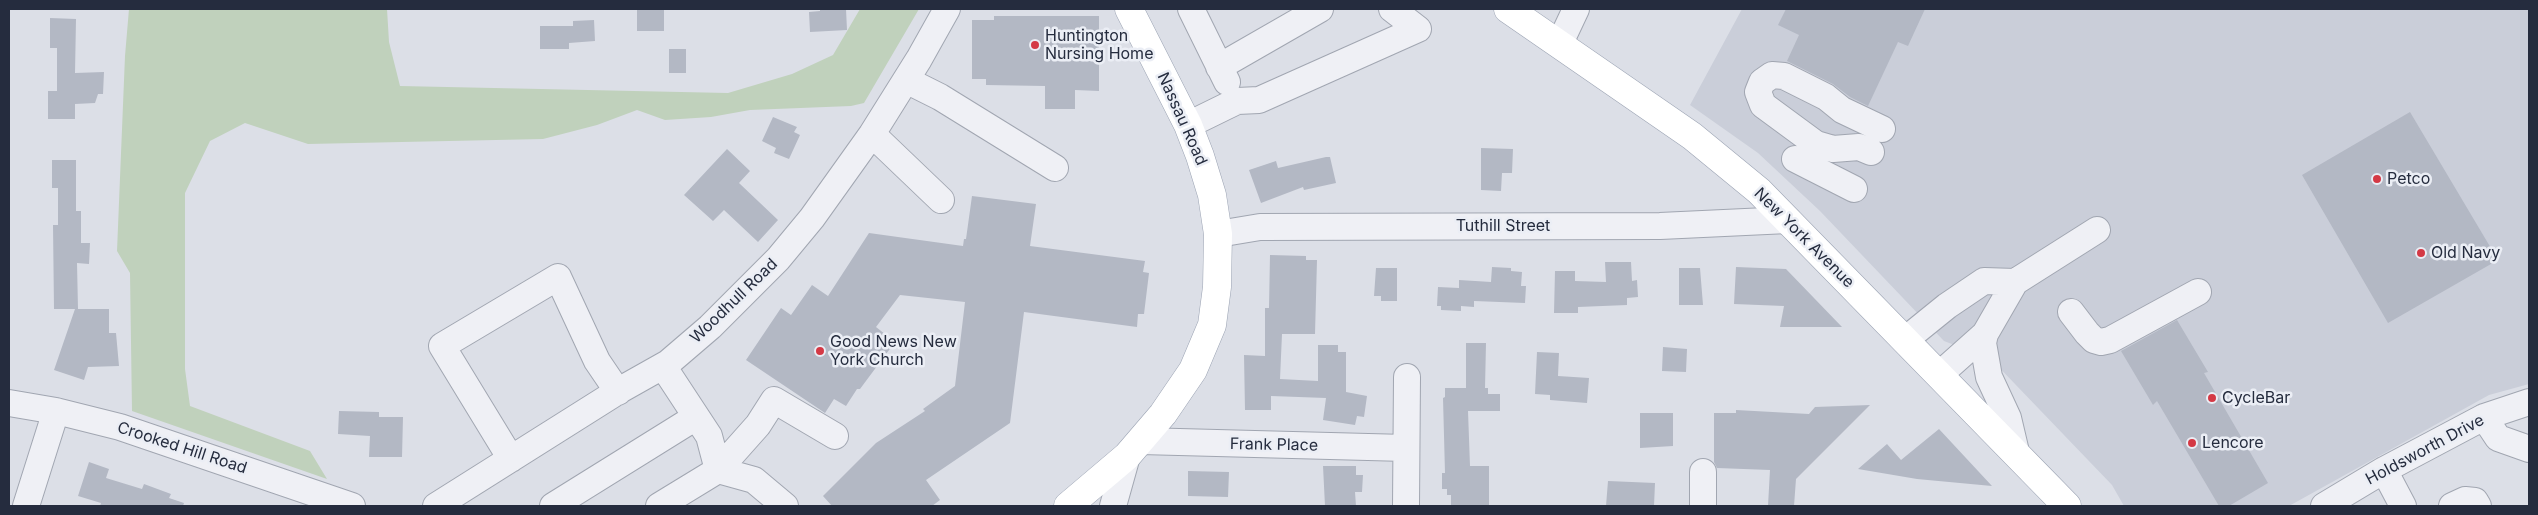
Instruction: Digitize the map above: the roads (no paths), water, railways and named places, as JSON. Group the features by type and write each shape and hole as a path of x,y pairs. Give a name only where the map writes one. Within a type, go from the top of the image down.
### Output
{"main road":[{"name":"Nassau Road","path":"1129,9 1188,125 1212,195 1218,234 1217,287 1212,324 1193,370 1163,414 1134,449"},
{"name":"New York Avenue","path":"1508,9 1560,43 1692,136 1733,168 1788,220 2016,452 2066,506"},
{"path":"1068,506 1134,449"}],"street":[{"name":"Woodhull Road","path":"436,506 662,366 710,327 778,259 812,218 872,134 906,80 946,9"},
{"path":"1219,67 1320,9"},
{"path":"1188,125 1236,101 1259,100 1418,29 1392,9"},
{"path":"1560,43 1576,9"},
{"path":"1197,11 1219,67 1236,101"},
{"path":"1871,152 1859,147 1833,149 1816,144 1763,105 1758,92 1762,82 1772,75 1784,76 1826,97 1842,110 1882,128"},
{"path":"906,80 940,97 1055,168"},
{"path":"872,134 941,200"},
{"path":"1796,159 1854,189"},
{"name":"Tuthill Street","path":"1218,234 1260,227 1660,226 1788,220"},
{"path":"2016,452 2008,418 1987,368 1982,343 1985,334 2015,282 2098,230"},
{"path":"511,459 442,346 558,277 597,361 618,392"},
{"path":"1906,340 1948,306 1984,282 2015,282"},
{"path":"2071,312 2087,333 2094,340 2101,342 2110,340 2198,292"},
{"path":"1939,375 1985,334"},
{"path":"662,366 709,436 718,470"},
{"path":"1406,506 1407,377"},
{"path":"659,506 718,470 758,425 774,400 835,436"},
{"name":"Holdsworth Drive","path":"2324,506 2384,470 2484,417 2529,402"},
{"name":"Crooked Hill Road","path":"9,403 56,411 129,429 352,506"},
{"path":"26,506 56,411"},
{"path":"553,506 696,417"},
{"path":"2484,417 2498,438 2529,449"},
{"name":"Frank Place","path":"1134,449 1406,448"},
{"name":"Nassau Road","path":"1113,506 1134,449"},
{"path":"718,470 754,480 785,506"},
{"path":"2384,470 2404,506"},
{"path":"1703,472 1703,506"},
{"path":"2452,506 2465,500 2475,501 2478,506"}],"place":[{"name":"Huntington Nursing Home","path":"1035,45"},
{"name":"Petco","path":"2377,179"},
{"name":"Old Navy","path":"2421,253"},
{"name":"Good News New York Church","path":"820,351"},
{"name":"CycleBar","path":"2212,398"},
{"name":"Lencore","path":"2192,443"}]}
